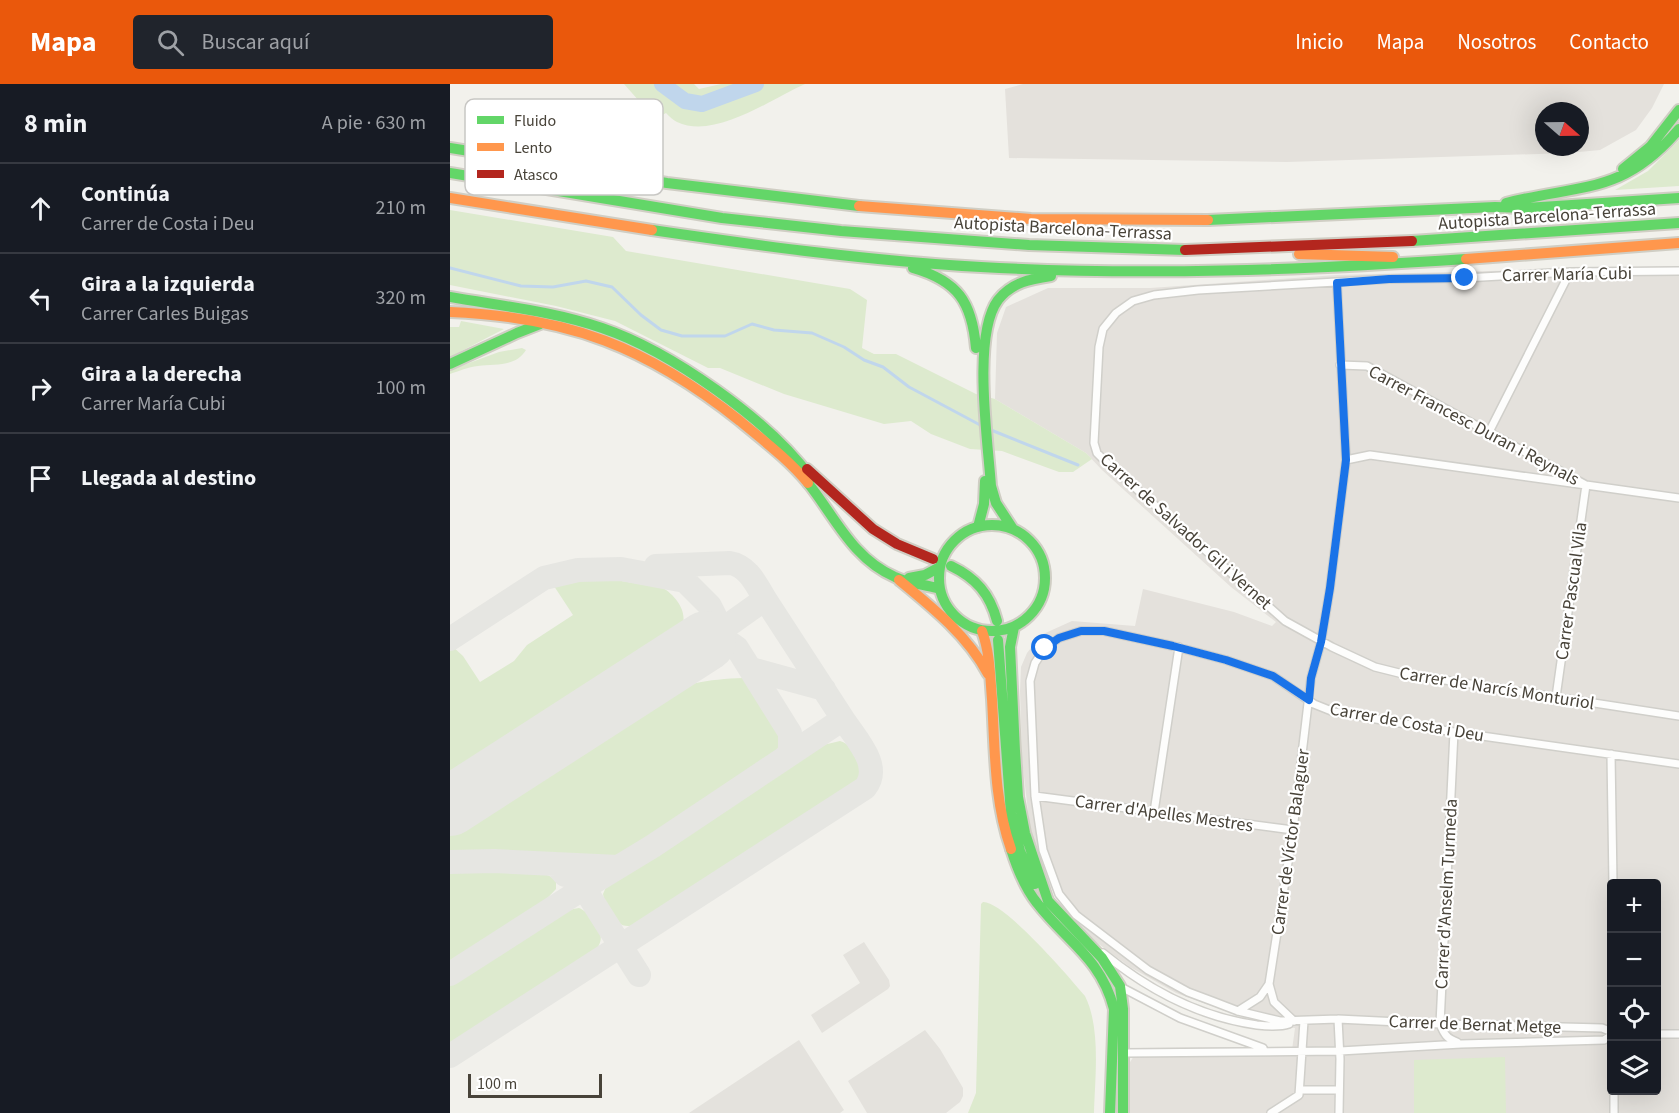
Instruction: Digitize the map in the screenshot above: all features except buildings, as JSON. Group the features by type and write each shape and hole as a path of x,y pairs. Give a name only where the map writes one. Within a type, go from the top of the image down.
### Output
{"main road":[{"path":"1598,185 1618,173 1650,147 1679,110"},
{"path":"1495,207 1527,197 1561,193 1615,180 1643,165 1662,149 1679,129"},
{"name":"Autopista Barcelona-Terrassa","path":"450,148 465,150"},
{"name":"Autopista Barcelona-Terrassa","path":"450,173 465,175"},
{"name":"Autopista Barcelona-Terrassa","path":"663,182 804,201 1031,219 1187,222 1495,207 1526,208 1679,198"},
{"name":"Autopista Barcelona-Terrassa","path":"583,195 722,218 841,231 1029,245 1183,250 1461,239 1679,223"},
{"path":"450,198 632,228 867,258 980,267 1134,272"},
{"path":"983,401 985,330 990,314 1006,292 1020,283 1046,276 1406,264 1679,243"},
{"path":"1183,250 1467,259"},
{"path":"867,258 936,275 961,295 972,316 975,330 987,459 993,496 1013,529"},
{"path":"450,297 583,321 658,352 695,375 764,428 873,529 897,544 965,572 981,584 992,603 997,621"},
{"path":"450,310 474,305 514,307"},
{"path":"450,310 544,323 609,341 641,356 695,388 788,461 809,484 856,550 869,562 897,578 978,654 990,680"},
{"path":"450,364 519,330 544,323"},
{"path":"978,527 984,504 987,459"},
{"path":"802,465 834,513 844,534"},
{"path":"998,525 1013,529 1027,538 1038,551 1045,575 1044,592 1027,619 1014,627 998,632 982,631 967,626 945,604 940,589 941,564 945,554 955,540 978,527 998,525"},
{"path":"897,578 918,577 941,564"},
{"path":"897,578 940,589"},
{"path":"1014,627 1010,647 1018,797 1031,854 1048,901"},
{"path":"982,631 990,652 996,782 1005,833 1026,888 1053,921 1085,952 1112,995 1110,1113"},
{"path":"998,640 1008,795 1012,819 1026,865 1034,881 1048,901 1102,958 1120,986 1123,1009 1123,1113"}],"street":[{"name":"Carrer María Cubi","path":"1133,301 1154,295 1198,290 1389,279 1465,278 1570,272 1679,271"},
{"path":"1489,432 1570,272"},
{"name":"Carrer de Víctor Balaguer","path":"1269,984 1293,830 1311,678 1321,642 1346,460 1337,283"},
{"name":"Carrer de Salvador Gil i Vernet","path":"1133,301 1116,313 1103,329 1099,347 1094,443 1098,453 1285,621 1321,642"},
{"name":"Carrer Francesc Duran i Reynals","path":"1340,365 1367,366 1586,485 1679,498"},
{"path":"1346,460 1370,454 1586,485"},
{"name":"Carrer Pascual Vila","path":"1556,697 1586,485"},
{"name":"Carrer de Costa i Deu","path":"1030,681 1035,663 1045,648 1059,638 1081,631 1104,631 1179,647 1273,676 1309,700 1334,712 1454,732 1679,764"},
{"name":"Carrer de Narcís Monturiol","path":"1321,642 1375,667 1399,673 1679,716"},
{"path":"1154,812 1179,647"},
{"name":"Carrer de Bernat Metge","path":"1030,681 1035,796 1043,850 1059,894 1076,915 1148,970 1188,992 1238,1011 1275,1020 1338,1019 1602,1028 1607,1031"},
{"name":"Carrer d'Anselm Turmeda","path":"1440,1024 1454,732"},
{"path":"1611,754 1613,879"},
{"name":"Carrer d'Apelles Mestres","path":"1035,796 1293,830"},
{"path":"1053,921 1074,935 1096,958 1111,981 1180,1018 1271,1051"},
{"name":"Carrer de Bernat Metge","path":"1089,943 1126,972 1186,1005 1232,1022 1286,1026 1294,1021"},
{"path":"1238,1011 1260,997 1269,984"},
{"path":"1269,984 1274,1002 1294,1021"},
{"path":"1338,1019 1339,1113"},
{"path":"1271,1113 1299,1095 1304,1021"},
{"path":"1440,1024 1450,1040 1461,1044"},
{"path":"1661,1034 1679,1034"},
{"name":"Carrer de Bernat Metge","path":"1124,1053 1340,1051 1461,1044 1604,1040 1607,1037"},
{"path":"1300,1090 1338,1090"},
{"path":"1614,1095 1614,1113"}],"shaded area":[{"path":"1023,84 1664,84 1652,108 1636,130 1600,150 1589,151 1589,102 1535,102 1535,154 1287,162 1009,158 1005,89"},
{"path":"1679,266 1679,1113 1126,1113 1125,1070 1139,1048 1236,1047 1292,1050 1295,1028 1270,1025 1176,993 1130,967 1093,940 1056,897 1042,870 1030,829 1022,759 1021,667 1027,653 1041,635 1072,621 1135,626 1143,589 1234,612 1272,626 1276,622 1231,587 1086,453 995,399 997,333 1006,307 1048,288 1150,288 1337,275"},
{"path":"864,942 889,980 890,986 822,1033 811,1015 860,983 843,955"},
{"path":"925,1030 940,1049 963,1088 960,1102 946,1113 867,1113 848,1081"},
{"path":"799,1040 844,1110 840,1113 689,1113"}],"green space":[{"path":"624,84 694,84 699,89 721,84 805,84 742,115 708,126 692,126 677,122 666,113 663,115 663,99 637,99"},
{"path":"1679,140 1679,186 1615,190 1648,171"},
{"path":"450,210 613,237 626,251 850,289 867,300 862,348 874,354 896,354 976,394 995,399 1086,453 1092,459 1073,472 1059,472 1002,451 970,449 931,434 911,421 884,424 784,394 720,368 708,368 615,321 556,306 450,285"},
{"path":"461,321 504,329 450,357 450,327 459,327"},
{"path":"522,348 526,350 511,362 474,367 450,374 450,370 499,352"},
{"path":"575,577 598,577 663,588 674,597 682,609 681,627 676,633 450,779 450,649 452,646 463,656 480,682 514,661 527,645 573,615 552,583"},
{"path":"743,678 776,729 780,743 778,749 762,764 621,855 604,858 450,851 450,830 648,701 671,690 694,684"},
{"path":"840,741 854,750 861,766 858,780 842,794 643,922 632,926 624,925 611,915 603,894 606,887 624,870 811,750"},
{"path":"522,870 541,873 556,880 556,889 537,909 450,966 450,872"},
{"path":"983,902 993,905 1021,927 1085,996 1090,1009 1095,1038 1094,1113 968,1113 976,1093 981,904"},
{"path":"579,908 592,918 599,928 601,940 595,951 572,970 450,1048 450,983 534,928 567,911"},
{"path":"1505,1057 1506,1113 1414,1113 1414,1060"}],"waterway":[{"path":"662,84 685,101 702,104 756,84"},
{"path":"450,268 521,286 553,287 586,281 612,287 641,315 661,330 682,336 725,336 752,324 774,330 812,333 844,347 864,360 883,367 909,387 982,426"},
{"path":"991,430 1078,465"}],"taxiway":[{"path":"656,566 730,563 742,568 751,576 765,599"},
{"path":"450,639 544,578 578,570 621,569 685,581 710,606 715,616 714,626 706,641"},
{"path":"450,974 653,846 843,719 765,599 706,641"},
{"path":"706,641 722,640 737,648 790,733 790,751 786,757"},
{"path":"751,669 824,689"},
{"path":"450,1056 865,788 870,780 869,762 866,753 843,719"},
{"path":"450,862 494,861 555,864 565,875"},
{"path":"618,867 555,864 573,875 584,888 639,975"}],"runway":[{"path":"450,806 706,641"}],"tunnel":[{"path":"997,621 998,640"}],"traffic: fast":[{"path":"1623,169 1650,147 1679,110"},
{"path":"1506,203 1600,184 1619,176 1639,166 1659,150 1679,129"},
{"path":"450,148 465,150"},
{"path":"450,173 465,175"},
{"path":"663,182 859,206"},
{"path":"583,195 722,218 841,231 1029,245 1185,250"},
{"path":"1208,220 1495,207 1526,208 1679,198"},
{"path":"1412,241 1679,223"},
{"path":"652,230 857,257 1042,270 1224,270 1466,259"},
{"path":"913,268 941,280 960,296 971,318 976,348"},
{"path":"1013,529 996,503 991,486 984,390 986,338 990,316 1003,294 1022,282 1051,276"},
{"path":"450,297 546,313 583,322 629,339 657,353 687,370 744,411 770,433 811,478"},
{"path":"450,364 540,324"},
{"path":"978,527 984,504 985,481"},
{"path":"808,483 846,536 867,560 900,579 940,589"},
{"path":"992,525 1012,529 1030,540 1041,558 1045,578 1041,598 1030,616 1012,627 992,631 972,627 954,616 943,598 939,578 943,558 954,540 972,529 992,525"},
{"path":"951,566 968,576 981,588 997,621"},
{"path":"909,578 925,575 940,567"},
{"path":"1014,627 1010,647 1015,751 1018,797 1025,833 1048,901 1102,958 1120,986 1123,1009 1123,1113"},
{"path":"998,640 1011,814 1020,851 1035,884"},
{"path":"1011,849 1021,877 1032,897 1092,963 1108,991 1114,1009 1110,1113"}],"traffic: slow":[{"path":"450,198 652,230"},
{"path":"859,206 1031,219 1208,220"},
{"path":"1466,259 1679,243"},
{"path":"1299,254 1393,257"},
{"path":"450,312 493,315 570,329 639,355 706,395 784,458 808,483"},
{"path":"899,580 960,635 988,674"},
{"path":"982,631 989,665 998,794 1011,849"}],"traffic: jam":[{"path":"1185,250 1412,241"},
{"path":"807,469 873,529 897,544 933,559"}],"route":[{"path":"1045,648 1059,638 1081,631 1104,631 1226,660 1273,676 1309,700 1311,678 1321,642 1330,588 1346,460 1337,283 1389,279 1465,278"}]}
